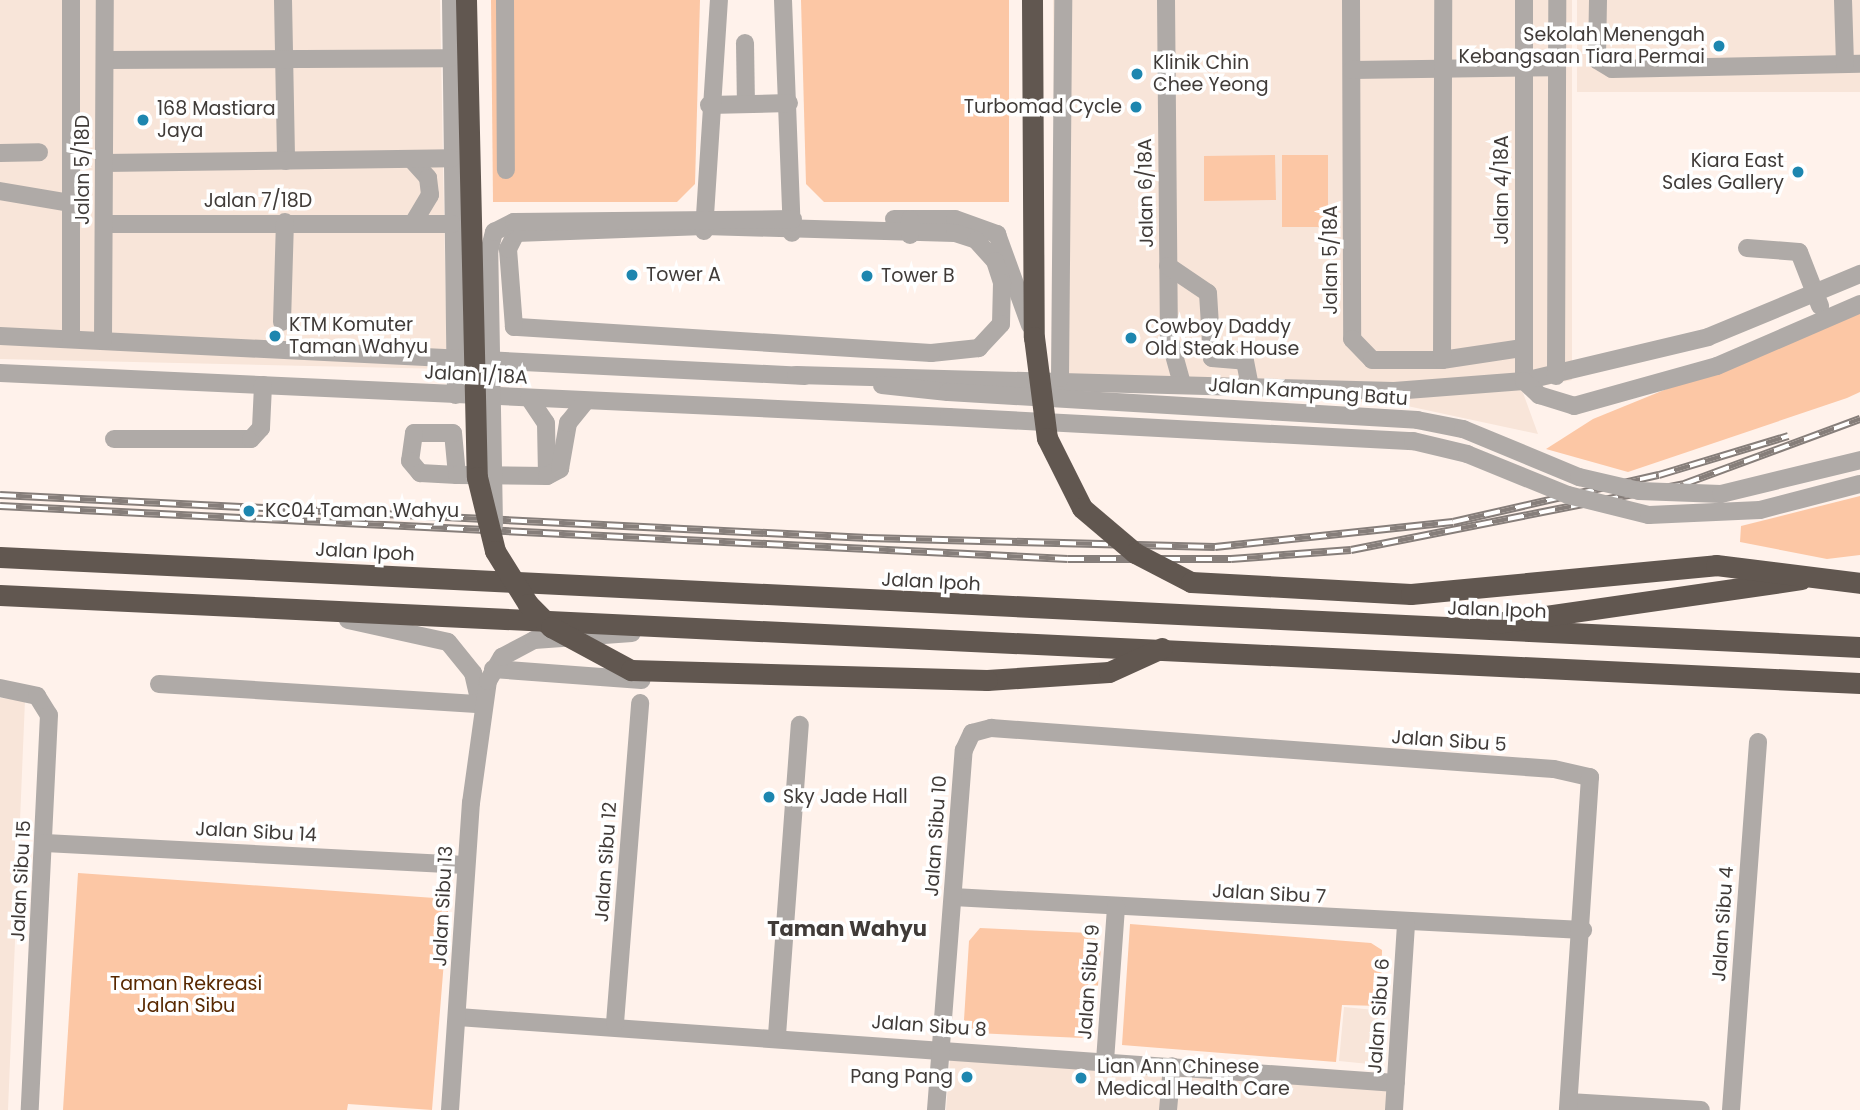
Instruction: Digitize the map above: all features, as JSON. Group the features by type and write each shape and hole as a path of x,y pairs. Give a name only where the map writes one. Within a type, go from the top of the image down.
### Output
{"highway":[{"path":"466,0 477,477 495,551 528,604 551,628 631,670 987,680 1109,672 1162,648"},
{"path":"1032,9 1034,337 1047,438 1082,508 1135,553 1191,582 1411,594 1716,565 1860,583"},
{"name":"Jalan Ipoh","path":"0,557 1443,631 1860,647"},
{"path":"1443,631 1860,573"},
{"path":"0,596 245,603 748,630 1860,682"}],"street":[{"name":"Jalan 5/18D","path":"71,0 71,339"},
{"name":"Jalan 5/18D","path":"103,341 105,0"},
{"path":"283,0 286,161"},
{"path":"452,0 451,158 456,395"},
{"path":"505,0 506,170"},
{"path":"704,229 709,105 719,0"},
{"path":"783,0 792,231"},
{"path":"1060,379 1063,0"},
{"name":"Jalan 6/18A","path":"1166,0 1169,337 1182,384"},
{"name":"Jalan 5/18A","path":"1352,0 1352,340 1372,360 1442,360 1521,348"},
{"path":"1442,360 1443,0"},
{"name":"Jalan 4/18A","path":"1524,0 1521,348 1524,381"},
{"path":"1556,376 1558,0"},
{"path":"1598,0 1597,60 1612,69 1852,64 1843,0"},
{"path":"745,43 746,104"},
{"path":"105,61 450,58"},
{"path":"1352,70 1557,67"},
{"path":"709,105 789,103"},
{"path":"0,153 38,152"},
{"name":"Jalan 7/18D","path":"104,163 451,158"},
{"path":"412,160 428,178 430,195 414,222"},
{"path":"0,191 71,203"},
{"path":"495,551 489,252 494,232 514,222 910,227 955,219 997,234 1034,337"},
{"path":"282,322 285,222"},
{"name":"Jalan 7/18D","path":"104,224 452,224"},
{"path":"704,229 792,231 956,233 976,240 995,261 1002,283 1001,324 979,348 931,353 607,334 519,332 509,313 508,249 516,233 704,229"},
{"path":"1747,248 1799,252 1825,319"},
{"path":"1168,266 1208,293 1212,358 1245,360 1250,386"},
{"path":"796,375 934,375 1394,391 1524,381 1556,376 1708,337 1816,295 1860,274"},
{"path":"1524,381 1539,395 1574,406 1717,366 1860,304"},
{"path":"480,357 481,318 509,313"},
{"path":"592,363 607,334"},
{"name":"Jalan 1/18A","path":"0,336 480,357 796,375 948,392"},
{"path":"931,353 934,375"},
{"name":"Jalan 1/18A","path":"0,373 949,417"},
{"path":"114,439 251,439 261,428 263,385"},
{"name":"Jalan Kampung Batu","path":"948,392 1417,420 1463,429 1579,477 1639,491 1721,494 1860,460"},
{"path":"529,398 546,423 547,476"},
{"path":"457,475 547,476 560,469 568,423 586,401"},
{"name":"Jalan Kampung Batu","path":"949,417 1413,441 1467,454 1568,495 1648,514 1760,510 1860,484"},
{"name":"Jalan Sibu 13","path":"245,603 388,625 448,642 473,673 480,704"},
{"path":"493,669 502,657 538,639 748,630"},
{"path":"493,669 642,680"},
{"name":"Jalan Sibu 13","path":"450,1110 480,704 493,669"},
{"path":"159,684 480,704"},
{"name":"Jalan Sibu 15","path":"0,688 37,696 49,715 45,842 30,1110"},
{"name":"Jalan Sibu 12","path":"615,1023 640,704"},
{"path":"776,1035 800,724"},
{"name":"Jalan Sibu 5","path":"971,733 991,727 1578,772 1590,777 1592,789 1583,930 1568,1106"},
{"name":"Jalan Sibu 10","path":"936,1110 964,750 971,733"},
{"name":"Jalan Sibu 4","path":"1731,1110 1758,742"},
{"name":"Jalan Sibu 14","path":"45,842 466,865"},
{"name":"Jalan Sibu 7","path":"953,897 1406,924 1583,930"},
{"name":"Jalan Sibu 9","path":"1105,1061 1116,906"},
{"name":"Jalan Sibu 6","path":"1394,1110 1406,924"},
{"name":"Jalan Sibu 8","path":"458,1017 615,1023 1395,1083"},
{"path":"1168,1110 1172,1066"},
{"path":"1568,1106 1700,1110"}],"shaded area":[{"path":"0,0 440,0 447,369 0,359"},
{"path":"1053,0 1572,0 1572,380 1522,390 1538,434 1398,404 1056,386"},
{"name":"Sekolah Menengah Kebangsaan Tiara Permai","path":"1577,0 1860,0 1860,92 1577,92"},
{"path":"0,698 25,700 8,1110 0,1110"},
{"path":"1344,1007 1385,1011 1379,1065 1339,1061"},
{"path":"950,1060 1389,1088 1387,1110 946,1110"}],"green space":[{"path":"491,0 700,0 695,184 677,202 493,202"},
{"path":"801,0 1009,0 1009,202 824,202 806,184"},
{"path":"1275,155 1276,200 1204,201 1204,156"},
{"path":"1282,155 1328,155 1328,227 1282,227"},
{"path":"1860,310 1860,392 1847,398 1628,472 1546,449 1593,419"},
{"path":"1860,496 1860,555 1827,559 1740,542 1741,526"},
{"name":"Taman Rekreasi Jalan Sibu","path":"78,873 449,899 432,1110 348,1104 347,1110 63,1110"},
{"path":"1130,924 1371,943 1382,950 1381,1006 1342,1005 1336,1062 1122,1045"},
{"path":"980,928 1090,933 1101,945 1095,1026 1082,1038 976,1033 964,1020 969,941"}],"railway":[{"path":"0,506 1068,559 1231,559 1351,550 1684,484 1860,419"},
{"path":"0,495 868,538 1215,547 1453,522 1659,475 1788,436"}],"place":[{"name":"Sekolah Menengah Kebangsaan Tiara Permai","path":"1719,46"},
{"name":"Klinik Chin Chee Yeong","path":"1137,74"},
{"name":"Turbomad Cycle","path":"1136,107"},
{"name":"168 Mastiara Jaya","path":"143,120"},
{"name":"Kiara East Sales Gallery","path":"1798,172"},
{"name":"Tower A","path":"632,275"},
{"name":"Tower B","path":"867,276"},
{"name":"KTM Komuter Taman Wahyu","path":"275,336"},
{"name":"Cowboy Daddy Old Steak House","path":"1131,338"},
{"name":"KC04 Taman Wahyu","path":"249,511"},
{"name":"Sky Jade Hall","path":"769,797"},
{"name":"Pang Pang","path":"967,1077"},
{"name":"Lian Ann Chinese Medical Health Care","path":"1081,1078"}],"district":[{"name":"Taman Wahyu","path":"847,929"}]}
